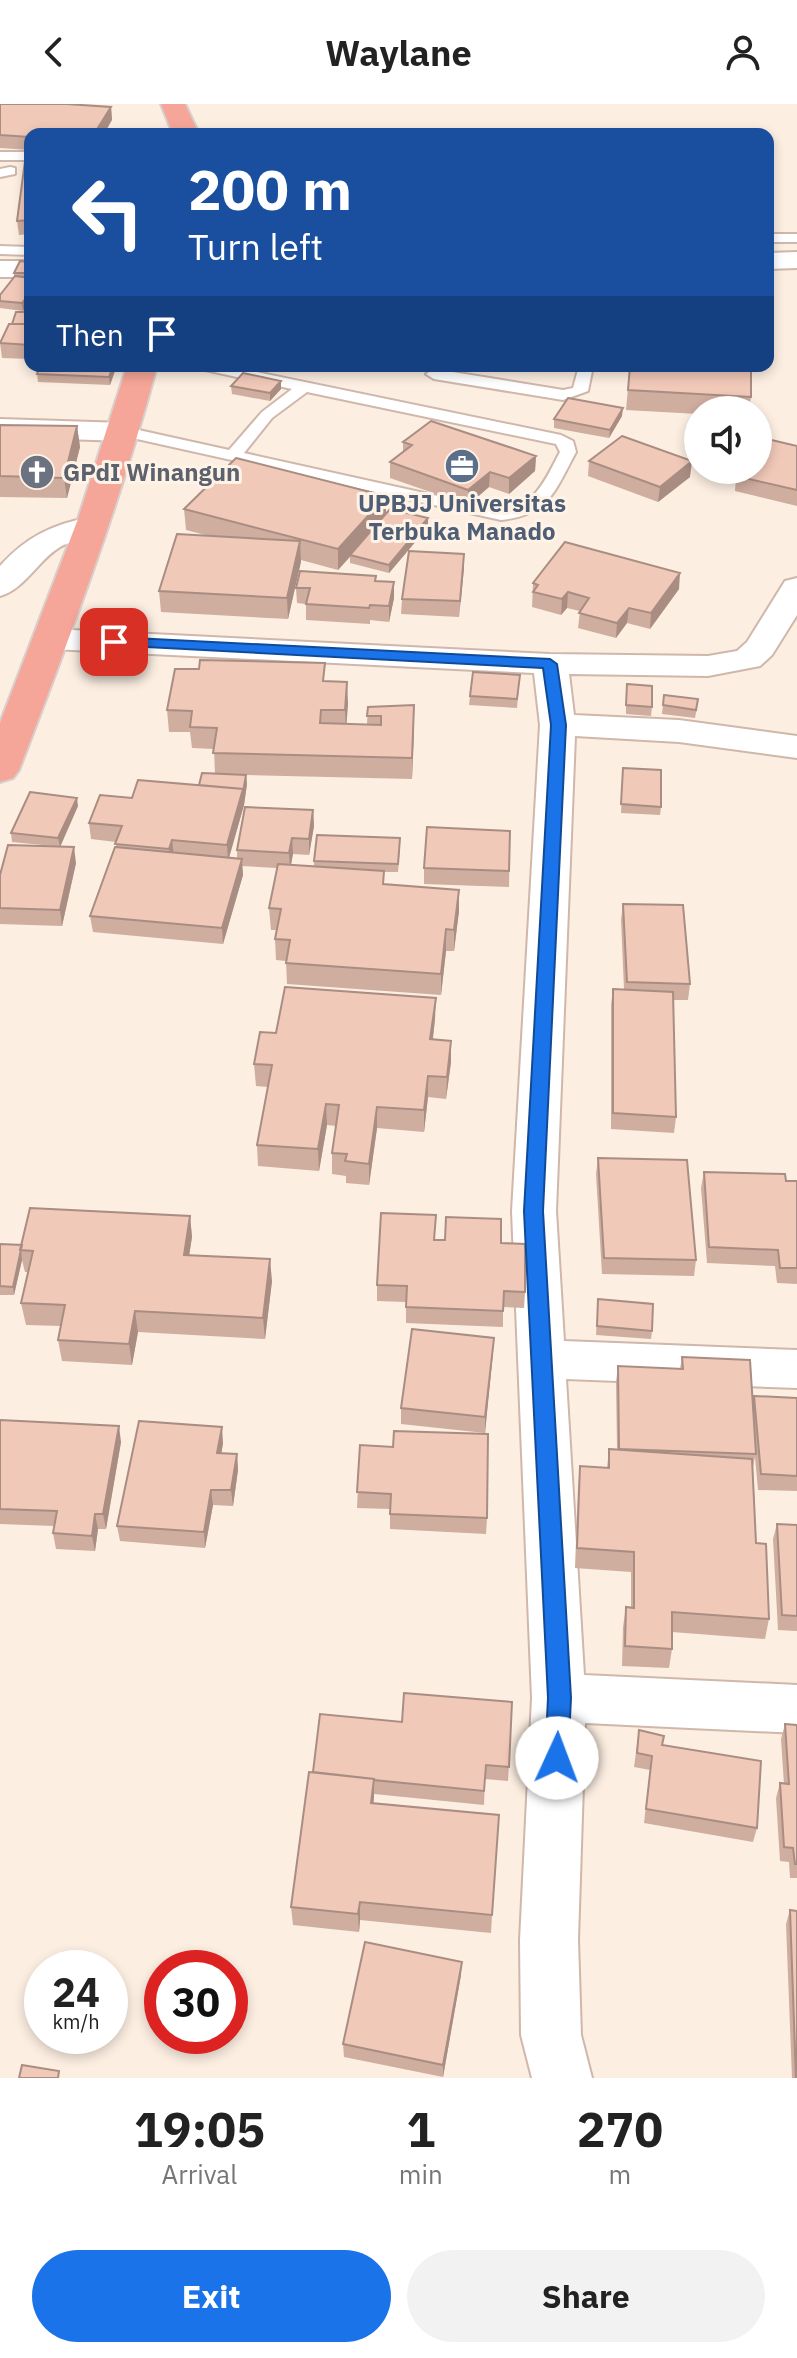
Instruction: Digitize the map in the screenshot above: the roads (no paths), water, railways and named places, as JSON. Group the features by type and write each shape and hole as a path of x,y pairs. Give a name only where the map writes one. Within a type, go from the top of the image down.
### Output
{"highway":[{"path":"173,104 183,128"},
{"path":"0,770 52,639 125,432 140,372"}],"street":[{"path":"774,261 797,260"},
{"path":"0,269 24,269"},
{"path":"0,428 125,432"},
{"path":"0,586 46,539 65,530 91,526"},
{"path":"52,639 550,664 736,664 748,659 760,648 797,588"},
{"path":"550,664 558,725 534,1211 559,1698 549,1940 551,2035 562,2078"},
{"path":"558,725 679,731 797,747"},
{"path":"540,1359 797,1369"},
{"path":"559,1698 797,1709"}],"lane":[{"path":"0,156 24,156"},
{"path":"774,238 797,238"},
{"path":"0,250 24,251"},
{"path":"125,432 501,515 521,515 535,508 568,452 567,444 561,440 233,372"},
{"path":"434,374 563,395 580,391 585,372"},
{"path":"234,455 267,415 304,387"}],"place":[{"name":"UPBJJ Universitas Terbuka Manado","path":"462,466"},
{"name":"GPdI Winangun","path":"37,472"}]}
